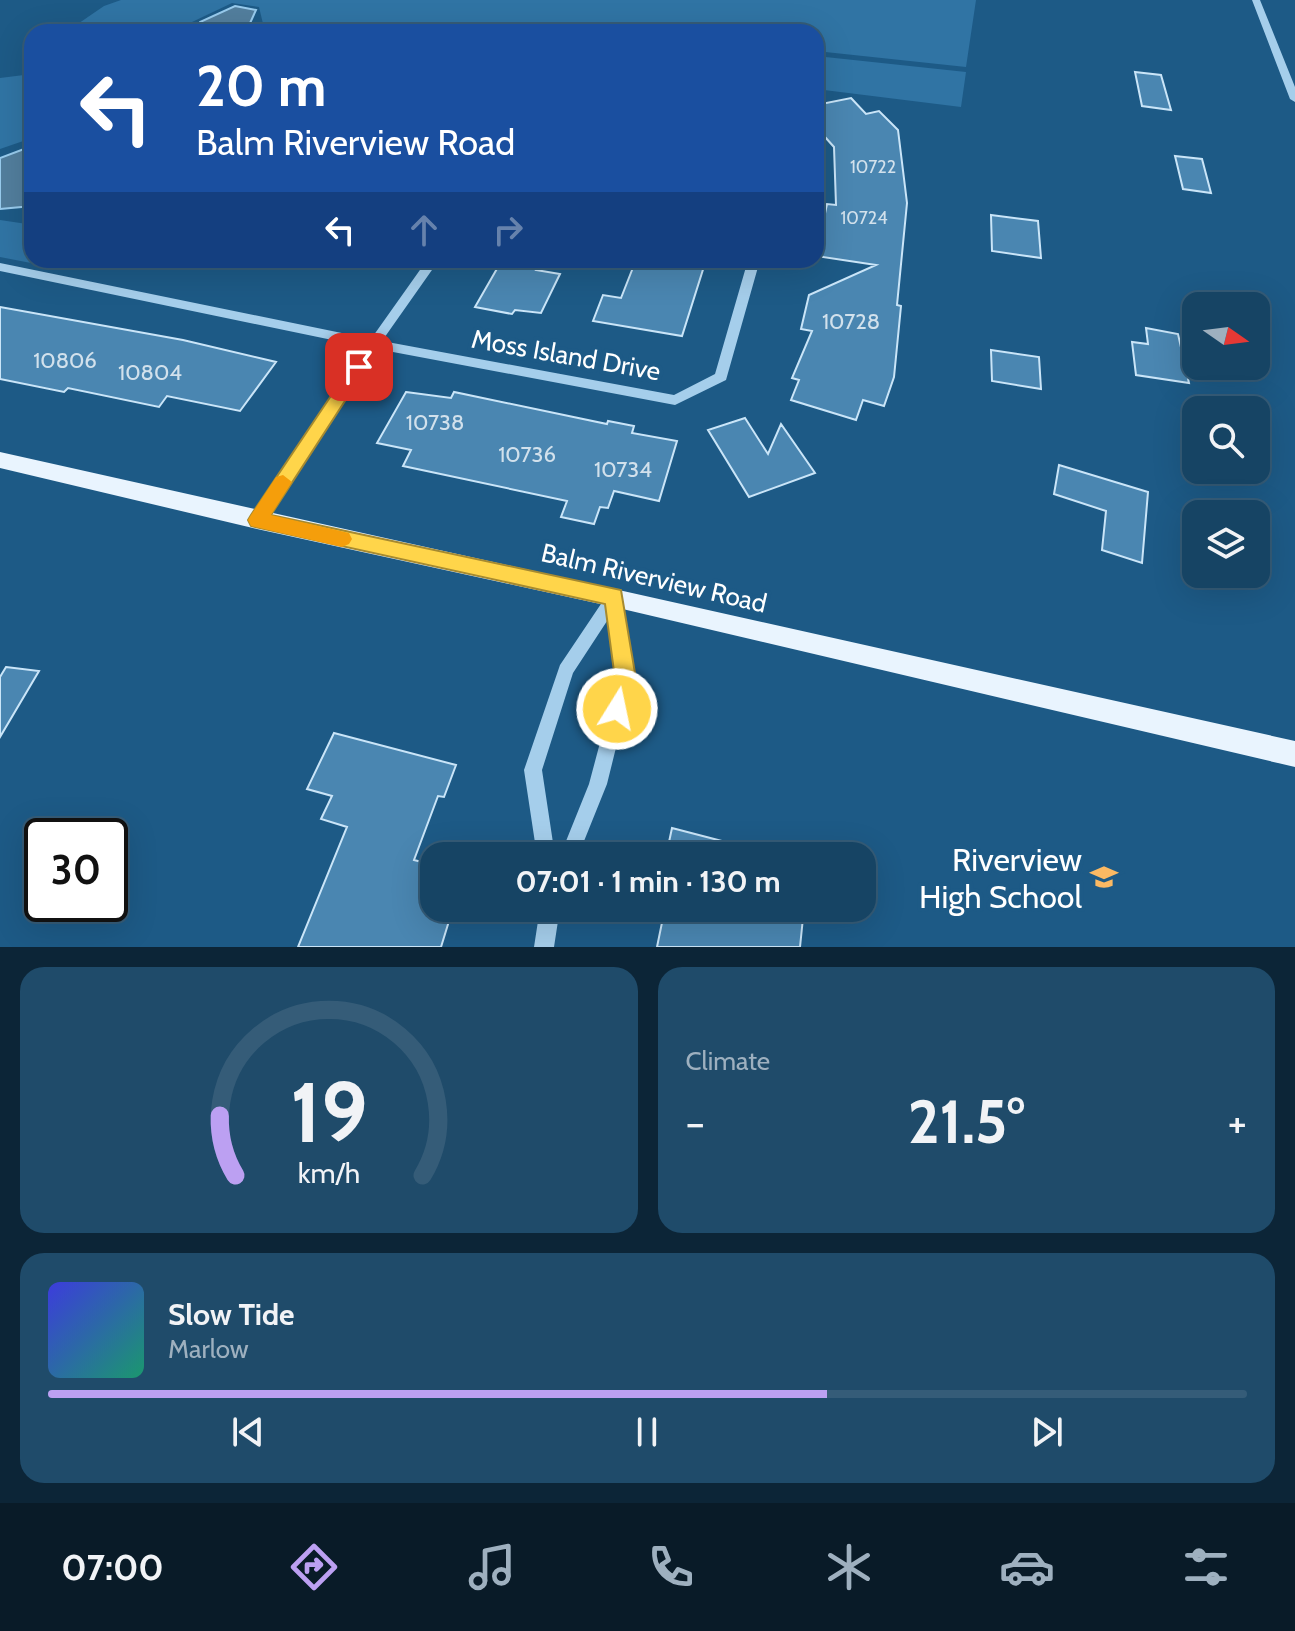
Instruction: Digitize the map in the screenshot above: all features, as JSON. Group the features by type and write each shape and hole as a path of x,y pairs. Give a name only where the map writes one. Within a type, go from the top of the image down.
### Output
{"main road":[{"name":"Balm Riverview Road","path":"0,460 1295,754"}],"street":[{"path":"1256,0 1295,99"},
{"name":"Moss Island Drive","path":"0,267 374,344 675,400 721,377 752,268"},
{"path":"257,520 427,268"},
{"path":"544,842 533,770 566,670 614,597"},
{"path":"575,842 598,784 625,679 614,597"},
{"path":"544,947 548,922"}],"shaded area":[{"path":"121,0 976,0 966,67 824,52 824,24 263,24 259,7 232,3 190,24 78,24 104,6"},
{"path":"235,6 256,10 250,24 200,22"},
{"path":"824,57 966,72 961,107 824,90"},
{"path":"24,75 24,141 0,149 0,78"},
{"path":"24,149 24,207 0,209 0,158"},
{"path":"0,220 24,224 24,262 0,257"}],"building":[{"path":"1135,72 1161,75 1171,110 1142,106"},
{"path":"851,98 866,114 879,111 898,130 907,203 894,377 884,406 863,400 856,420 791,400 799,380 792,378 812,331 801,329 809,295 876,265 824,257 827,204 836,205 834,147 824,136 824,103"},
{"path":"1175,156 1202,159 1211,193 1183,189"},
{"path":"991,215 1038,221 1041,258 992,251"},
{"path":"497,268 537,268 560,274 541,313 515,310 512,314 475,307"},
{"path":"633,268 703,268 682,336 593,321 603,295 621,298"},
{"path":"0,307 183,340 276,362 240,411 167,396 159,407 68,388 64,392 0,379"},
{"path":"1146,328 1178,334 1182,352 1182,380 1188,380 1189,383 1136,375 1132,342 1148,344"},
{"path":"991,350 1039,357 1041,389 992,381"},
{"path":"406,392 451,398 454,392 607,424 608,421 634,426 632,433 677,441 659,501 614,491 608,508 600,507 594,524 561,517 567,501 403,466 411,450 377,443"},
{"path":"745,418 768,454 781,424 815,473 749,497 708,430"},
{"path":"1059,465 1148,492 1142,563 1102,550 1106,511 1054,494"},
{"path":"6,667 39,671 0,737 0,677"},
{"path":"334,733 456,765 444,797 438,796 414,860 420,862 420,922 449,922 441,947 298,947 347,827 321,819 332,796 307,789"},
{"path":"672,828 726,842 669,842"},
{"path":"662,922 803,922 800,947 657,947"}],"slow traffic":[{"path":"283,482 257,520 342,539"}],"place":[{"name":"Riverview High School","path":"1104,877"}],"route":[{"path":"359,367 257,520 614,597 625,679 617,709"}]}
